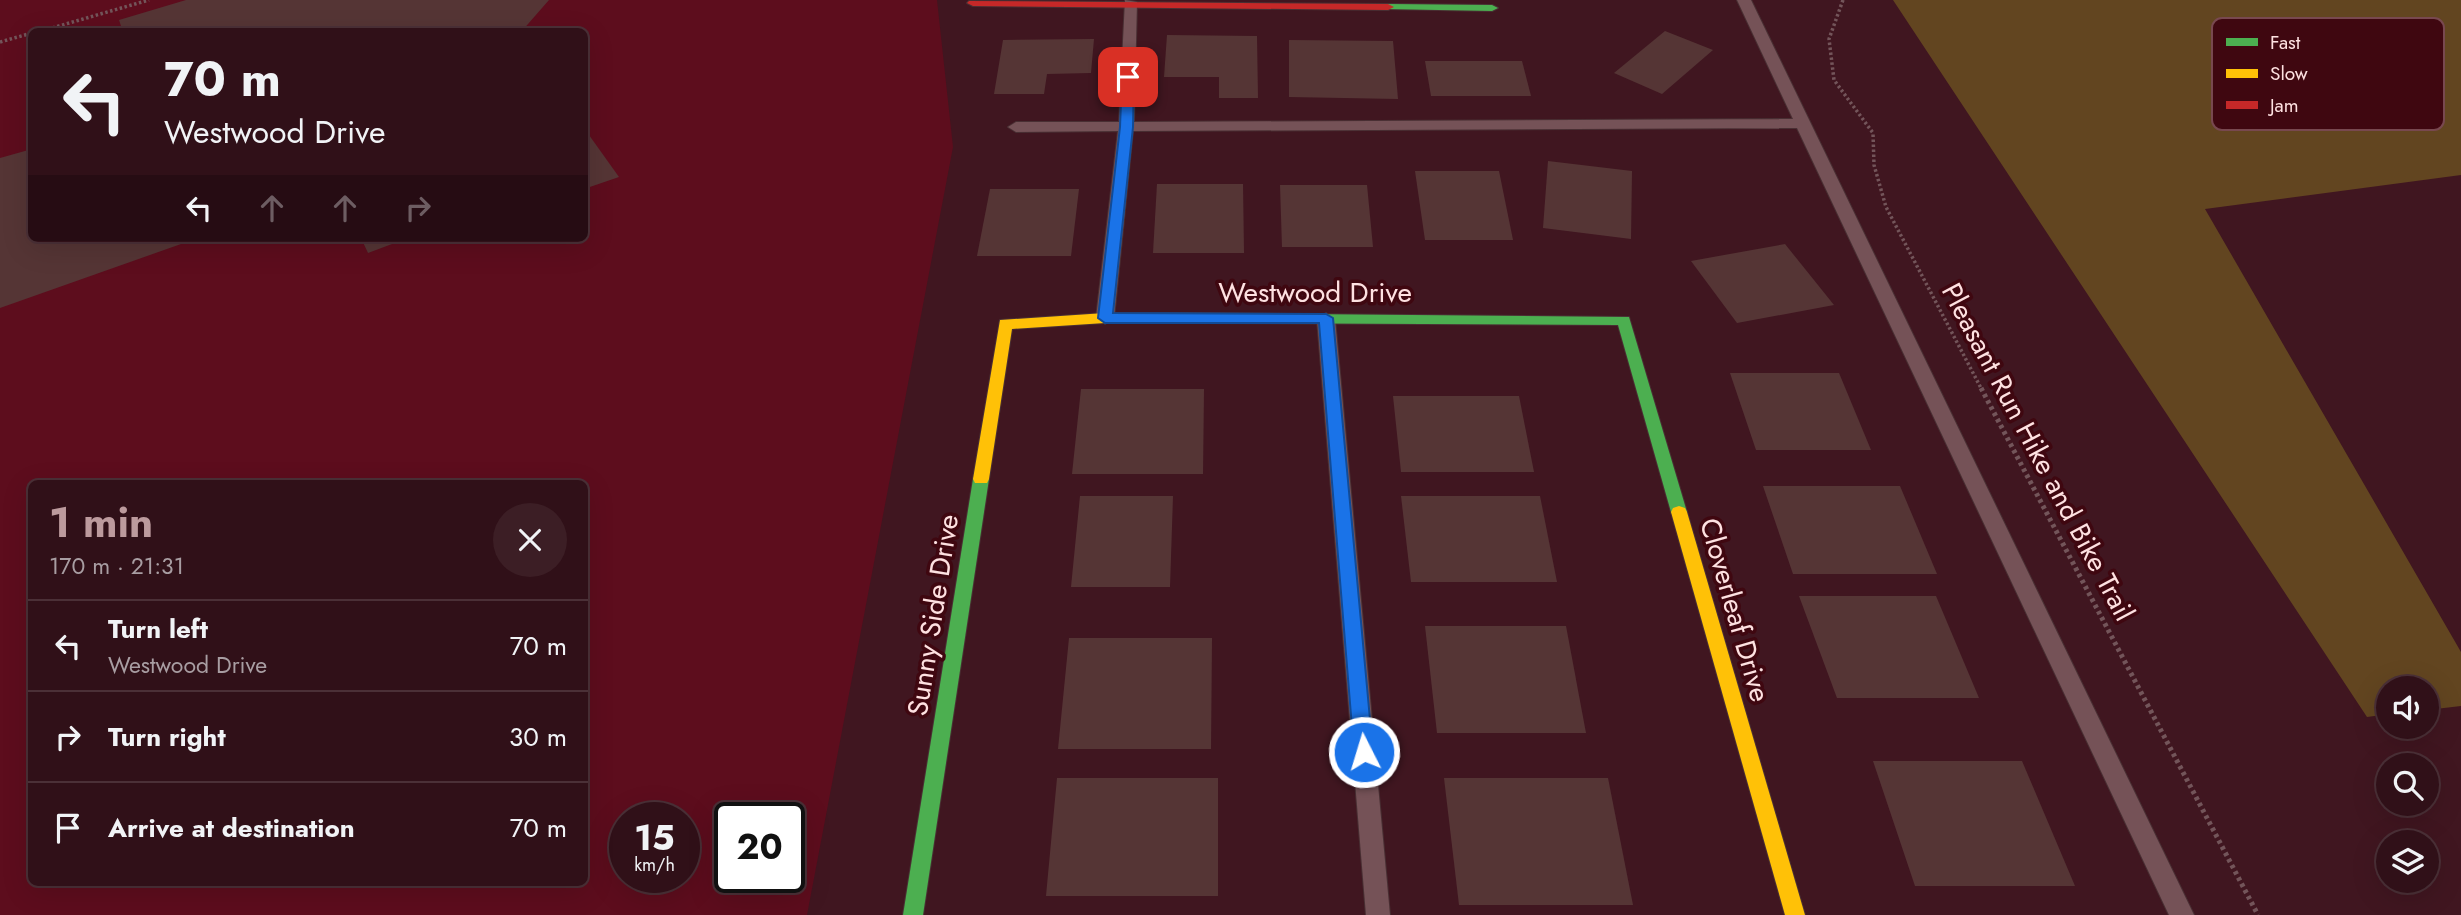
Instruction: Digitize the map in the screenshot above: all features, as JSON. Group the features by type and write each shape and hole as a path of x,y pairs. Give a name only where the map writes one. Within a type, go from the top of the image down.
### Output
{"street":[{"path":"972,1 1180,1 1492,8"},
{"name":"Westwood Drive","path":"1005,324 1105,318 1624,320"},
{"name":"Cloverleaf Drive","path":"1624,320 1796,915"},
{"name":"Sunny Side Drive","path":"913,915 1005,324"}],"lane":[{"path":"1744,0 2182,915"},
{"path":"1105,318 1126,127 1130,2"},
{"path":"1016,127 1803,123"},
{"path":"1326,318 1378,915"}],"path":[{"path":"52,28 149,0"},
{"name":"Pleasant Run Hike and Bike Trail","path":"1843,0 1833,21 1829,39 1830,64 1834,80 1873,133 1874,165 1886,207 2258,915"},
{"path":"0,42 28,34"}],"shaded area":[{"path":"0,0 937,0 953,147 807,915 0,915"},
{"path":"1893,0 2461,0 2461,175 2205,209 2461,652 2461,706 2439,709 2439,676 2376,676 2376,716 2367,717"}],"building":[{"path":"186,0 549,0 524,28 122,28 119,20"},
{"path":"1665,31 1713,50 1662,94 1614,73"},
{"path":"1167,35 1257,36 1258,98 1219,98 1219,77 1164,77"},
{"path":"1094,39 1091,73 1047,74 1044,94 994,94 1003,40"},
{"path":"1289,40 1393,41 1398,99 1289,97"},
{"path":"1425,61 1522,61 1531,96 1431,96"},
{"path":"588,134 619,177 588,188"},
{"path":"28,150 28,242 187,242 0,308 0,158"},
{"path":"1548,161 1632,171 1631,239 1543,228"},
{"path":"1415,171 1499,171 1513,240 1425,240"},
{"path":"1157,184 1243,184 1244,253 1153,253"},
{"path":"1280,185 1367,185 1373,247 1282,247"},
{"path":"990,189 1079,189 1071,256 977,256"},
{"path":"363,242 397,242 368,253"},
{"path":"1785,244 1834,305 1737,323 1691,261"},
{"path":"1730,373 1839,373 1871,450 1756,450"},
{"path":"1081,389 1204,389 1203,474 1072,474"},
{"path":"1393,396 1519,396 1534,472 1401,472"},
{"path":"1763,486 1900,486 1937,574 1793,574"},
{"path":"1080,496 1173,496 1170,587 1071,587"},
{"path":"1401,496 1540,496 1557,582 1411,582"},
{"path":"1799,596 1936,596 1979,698 1837,698"},
{"path":"1425,626 1566,626 1586,733 1437,733"},
{"path":"1069,638 1212,638 1211,749 1058,749"},
{"path":"1873,761 2022,761 2075,886 1915,886"},
{"path":"1057,778 1218,778 1218,896 1046,896"},
{"path":"1444,778 1608,778 1633,905 1459,905"}],"traffic: fast":[{"path":"1388,7 1492,8"},
{"path":"1193,318 1624,320 1679,512"},
{"path":"913,915 981,479"}],"traffic: slow":[{"path":"981,479 1005,324 1105,318 1193,318"},
{"path":"1679,512 1795,915"}],"traffic: jam":[{"path":"973,3 1388,7"}],"route":[{"path":"1128,77 1126,127 1105,318 1326,318 1364,752"}]}
